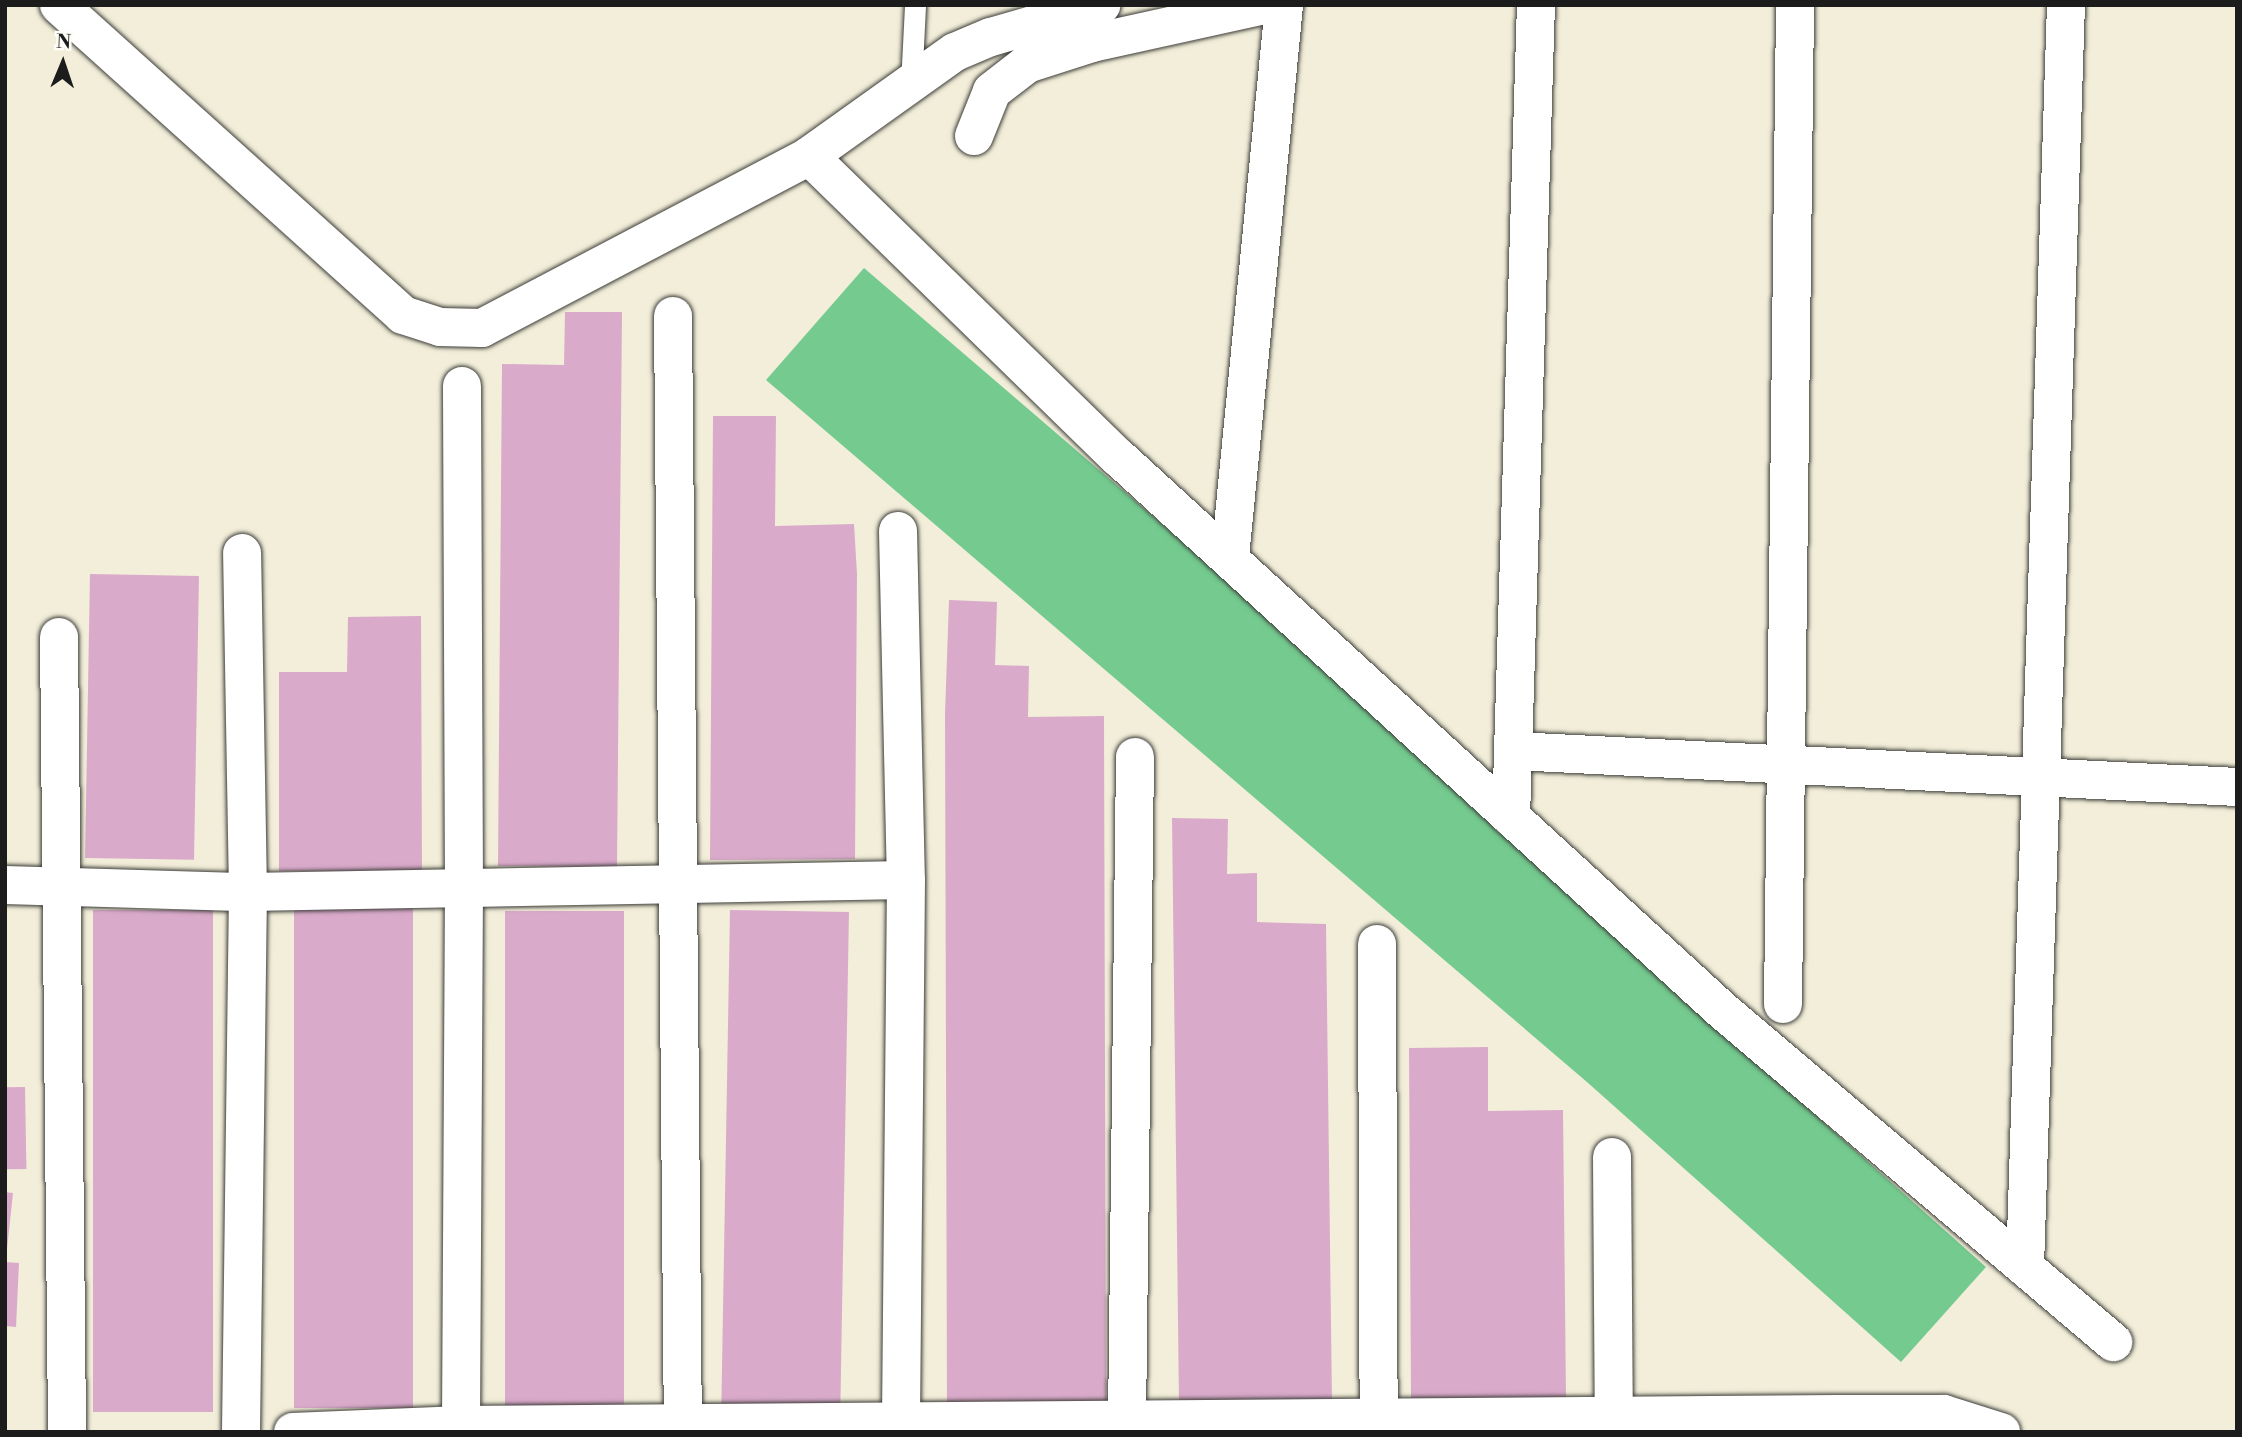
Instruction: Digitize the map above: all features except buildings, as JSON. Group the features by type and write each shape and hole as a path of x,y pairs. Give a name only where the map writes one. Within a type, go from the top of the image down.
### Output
{"street":[{"path":"59,5 403,315 440,327 482,328 809,156 955,52 991,37 1101,5"},
{"path":"974,136 992,91 1027,64 1092,43 1265,5"},
{"path":"1230,556 1284,5"},
{"path":"1511,817 1536,5"},
{"path":"1783,1004 1795,5"},
{"path":"2025,1267 2066,5"},
{"path":"809,156 1119,458 1230,556 1723,1011 2113,1342"},
{"path":"673,316 681,883 684,1428"},
{"path":"461,1425 464,889 462,386"},
{"path":"898,531 906,880 901,1423"},
{"path":"240,1432 248,892 242,553"},
{"path":"59,637 67,1432"},
{"path":"1514,751 2237,787"},
{"path":"1127,1421 1135,757"},
{"path":"5,884 248,892 906,880"},
{"path":"1377,944 1379,1420"},
{"path":"1612,1157 1615,1423"},
{"path":"293,1432 461,1425 684,1428 901,1423 1379,1420 1615,1423 1944,1415 2001,1432"}],"lane":[{"path":"911,85 915,5"}],"green space":[{"path":"864,268 1240,591 1672,987 1986,1267 1901,1362 1587,1082 766,380"}]}
